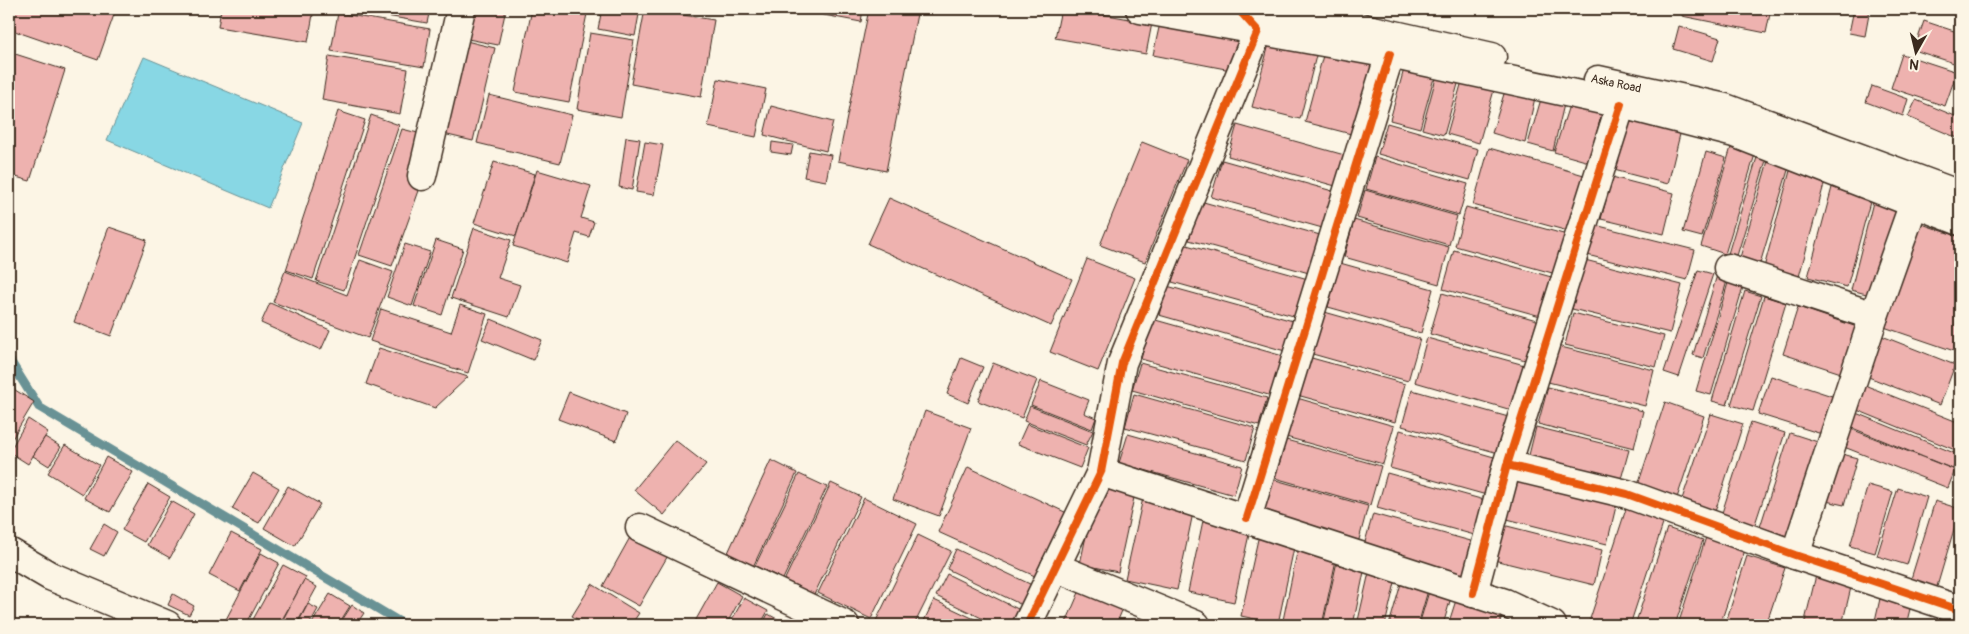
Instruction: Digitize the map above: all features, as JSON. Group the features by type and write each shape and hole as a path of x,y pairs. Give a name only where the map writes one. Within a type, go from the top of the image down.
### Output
{"main road":[{"path":"422,176 461,9"},
{"path":"1140,9 1260,20 1390,54 1621,104 1734,133 1960,221"},
{"path":"1238,9 1260,20"},
{"name":"Aska Road","path":"1260,20 1357,17 1725,108 1960,195"},
{"path":"1027,625 1101,472 1122,363 1260,20"},
{"path":"1247,518 1390,54"},
{"path":"1473,593 1507,465 1621,104"},
{"path":"1795,555 1874,316 1914,204"},
{"path":"1728,268 1874,316"},
{"path":"1507,465 1627,494 1795,555 1960,610"},
{"path":"1101,472 1505,603 1552,625"},
{"path":"640,528 845,625"},
{"path":"9,552 50,576 166,625"},
{"path":"1055,567 1196,625"}],"water":[{"path":"144,57 303,123 268,208 107,140"}],"building":[{"path":"9,9 105,9 115,12 98,60 9,29"},
{"path":"221,9 314,9 308,42 218,27"},
{"path":"346,9 430,9 427,23"},
{"path":"464,9 506,9 498,45 458,37"},
{"path":"532,9 588,9 569,102 515,92"},
{"path":"602,9 640,9 635,36 598,29"},
{"path":"645,9 714,20 701,97 631,84"},
{"path":"792,9 863,9 861,22"},
{"path":"869,9 918,9 886,171 838,161"},
{"path":"1061,9 1074,9 1152,23 1146,54 1055,38"},
{"path":"1683,9 1771,9 1766,33 1682,16"},
{"path":"1854,9 1870,9 1865,36 1849,33"},
{"path":"338,13 430,29 424,67 331,51"},
{"path":"1924,21 1960,33 1960,65 1914,50"},
{"path":"1160,23 1242,39 1236,71 1153,55"},
{"path":"1679,26 1720,38 1713,61 1673,49"},
{"path":"590,33 634,40 621,117 577,109"},
{"path":"1271,37 1318,48 1300,119 1252,107"},
{"path":"458,39 495,48 473,141 435,132"},
{"path":"1325,48 1374,56 1355,135 1305,122"},
{"path":"9,52 65,70 30,181 9,175"},
{"path":"1902,54 1957,72 1945,106 1891,88"},
{"path":"329,56 408,69 400,114 322,100"},
{"path":"1407,58 1437,67 1420,128 1390,120"},
{"path":"1439,67 1461,73 1444,135 1422,129"},
{"path":"1464,74 1496,83 1479,143 1447,134"},
{"path":"718,79 766,89 756,137 708,127"},
{"path":"1507,84 1536,93 1525,143 1492,133"},
{"path":"1872,86 1908,99 1903,116 1866,102"},
{"path":"1543,92 1565,100 1553,151 1528,144"},
{"path":"489,95 572,115 560,163 477,143"},
{"path":"1572,96 1604,105 1589,162 1554,152"},
{"path":"1916,100 1960,118 1960,139 1908,117"},
{"path":"771,106 833,122 826,151 764,135"},
{"path":"338,111 365,120 313,279 286,270"},
{"path":"371,115 399,125 344,290 316,281"},
{"path":"1627,116 1681,130 1668,184 1614,170"},
{"path":"1387,123 1478,149 1470,180 1378,154"},
{"path":"1237,125 1348,156 1339,187 1228,156"},
{"path":"402,129 422,134 421,185 392,266 359,255"},
{"path":"626,137 640,139 632,190 619,187"},
{"path":"645,142 663,145 654,195 636,192"},
{"path":"772,142 793,145 791,155 771,152"},
{"path":"1142,142 1187,160 1145,262 1100,245"},
{"path":"1732,144 1756,151 1725,254 1701,246"},
{"path":"1489,148 1584,175 1568,231 1473,205"},
{"path":"809,151 831,155 826,181 804,177"},
{"path":"1706,152 1726,158 1702,237 1683,232"},
{"path":"1758,154 1767,157 1736,259 1727,257"},
{"path":"1770,154 1791,160 1759,267 1739,261"},
{"path":"1375,157 1468,184 1459,215 1366,189"},
{"path":"1222,160 1336,192 1326,229 1211,197"},
{"path":"494,162 535,174 516,236 474,223"},
{"path":"1791,167 1826,177 1797,284 1762,275"},
{"path":"537,170 591,186 581,218 594,222 589,237 576,233 567,263 513,246"},
{"path":"1612,177 1674,193 1664,234 1601,219"},
{"path":"1834,180 1873,191 1847,287 1808,277"},
{"path":"1365,190 1457,216 1449,245 1357,218"},
{"path":"1875,194 1904,205 1878,297 1851,290"},
{"path":"889,198 1072,279 1051,326 868,244"},
{"path":"1200,201 1320,235 1309,273 1189,240"},
{"path":"1466,207 1567,235 1556,274 1455,246"},
{"path":"1354,220 1449,247 1439,284 1344,257"},
{"path":"1916,222 1960,237 1960,353 1881,326"},
{"path":"1595,225 1695,250 1687,280 1587,255"},
{"path":"109,227 147,240 111,336 74,322"},
{"path":"474,228 511,240 498,278 520,285 509,317 451,298"},
{"path":"436,240 463,249 442,315 414,306"},
{"path":"405,244 430,252 412,306 387,297"},
{"path":"1183,244 1308,279 1297,317 1172,282"},
{"path":"1454,250 1555,278 1544,317 1443,289"},
{"path":"1087,259 1135,278 1098,371 1050,352"},
{"path":"360,260 393,272 368,338 273,302 285,271 347,295"},
{"path":"1585,260 1682,285 1670,333 1572,309"},
{"path":"1340,263 1433,289 1421,333 1328,307"},
{"path":"1698,270 1713,274 1679,377 1664,372"},
{"path":"1717,275 1728,278 1703,358 1693,355"},
{"path":"1728,283 1743,287 1711,395 1696,391"},
{"path":"1167,286 1293,321 1285,351 1159,315"},
{"path":"1745,291 1761,296 1727,405 1712,401"},
{"path":"1442,293 1540,321 1529,361 1430,334"},
{"path":"1764,296 1786,303 1753,411 1731,405"},
{"path":"270,303 330,330 321,350 261,323"},
{"path":"460,305 487,314 468,373 370,341 381,309 451,332"},
{"path":"1798,307 1860,328 1844,374 1783,354"},
{"path":"1321,311 1420,339 1408,381 1309,353"},
{"path":"1573,313 1664,336 1656,367 1565,345"},
{"path":"491,319 542,340 533,360 482,339"},
{"path":"1152,319 1283,356 1272,396 1141,359"},
{"path":"1882,336 1955,365 1940,405 1866,376"},
{"path":"1427,338 1528,366 1515,411 1415,382"},
{"path":"1557,346 1654,370 1645,406 1548,382"},
{"path":"379,348 468,377 435,408 366,384"},
{"path":"1308,357 1405,384 1395,422 1297,395"},
{"path":"961,358 983,367 968,403 947,394"},
{"path":"993,363 1037,380 1022,418 978,401"},
{"path":"1140,363 1267,398 1259,426 1132,390"},
{"path":"1771,376 1838,398 1825,435 1758,414"},
{"path":"1041,381 1089,400 1084,413 1096,418 1092,429 1031,405"},
{"path":"1862,384 1960,423 1960,452 1852,408"},
{"path":"1548,387 1643,411 1634,448 1538,424"},
{"path":"12,388 34,402 12,439 9,437 9,393"},
{"path":"1412,390 1512,418 1502,454 1402,426"},
{"path":"569,392 626,414 616,441 558,419"},
{"path":"1134,394 1255,428 1246,460 1125,427"},
{"path":"1297,398 1394,426 1383,464 1286,437"},
{"path":"1665,402 1704,416 1675,504 1636,491"},
{"path":"1030,406 1093,431 1086,445 1024,421"},
{"path":"925,411 971,428 939,516 893,499"},
{"path":"1856,413 1959,455 1953,469 1850,427"},
{"path":"1711,414 1743,424 1714,515 1680,505"},
{"path":"28,419 48,432 28,464 9,452"},
{"path":"1751,422 1785,433 1754,527 1721,516"},
{"path":"1027,424 1088,448 1080,468 1018,444"},
{"path":"1536,427 1629,450 1618,490 1526,467"},
{"path":"1846,427 1955,470 1948,488 1839,445"},
{"path":"1400,430 1501,459 1490,496 1390,468"},
{"path":"1790,433 1824,444 1793,538 1760,527"},
{"path":"1128,434 1242,466 1234,495 1119,463"},
{"path":"45,437 61,447 49,466 33,456"},
{"path":"675,440 706,464 664,515 634,490"},
{"path":"1286,440 1381,466 1370,505 1275,478"},
{"path":"65,445 99,465 82,494 48,473"},
{"path":"1839,453 1857,458 1844,505 1826,501"},
{"path":"106,457 133,472 110,512 84,498"},
{"path":"771,460 797,473 752,569 726,557"},
{"path":"968,467 1067,513 1037,577 938,532"},
{"path":"253,473 279,488 259,523 232,509"},
{"path":"1387,473 1488,501 1478,536 1377,508"},
{"path":"1519,473 1618,498 1607,544 1507,519"},
{"path":"799,474 827,487 783,579 755,566"},
{"path":"1272,479 1368,506 1357,547 1260,519"},
{"path":"831,483 861,497 814,595 784,581"},
{"path":"148,484 170,497 144,542 122,530"},
{"path":"1097,485 1135,493 1118,572 1080,564"},
{"path":"1868,485 1893,492 1875,553 1850,546"},
{"path":"288,486 320,504 295,546 264,528"},
{"path":"1898,488 1927,497 1907,565 1877,556"},
{"path":"864,498 917,524 871,619 818,593"},
{"path":"1143,498 1194,508 1177,590 1125,579"},
{"path":"171,501 194,514 170,558 147,545"},
{"path":"1935,501 1960,509 1936,590 1910,582"},
{"path":"1626,509 1664,521 1630,625 1588,625"},
{"path":"1205,511 1252,521 1234,602 1188,592"},
{"path":"1373,514 1478,543 1466,585 1361,556"},
{"path":"104,524 117,532 104,556 90,549"},
{"path":"1503,525 1602,550 1594,585 1494,560"},
{"path":"1667,528 1703,540 1675,625 1635,625"},
{"path":"1260,530 1296,538 1278,624 1241,616"},
{"path":"633,532 670,552 639,606 603,586"},
{"path":"231,533 262,549 240,591 209,575"},
{"path":"918,535 951,551 914,625 879,625 875,623"},
{"path":"1706,537 1745,550 1720,625 1678,625"},
{"path":"1299,543 1338,551 1322,625 1282,625"},
{"path":"956,549 1032,585 1022,605 947,569"},
{"path":"261,553 279,563 246,625 223,625"},
{"path":"1747,556 1785,568 1766,625 1725,625"},
{"path":"1338,557 1366,562 1353,625 1323,625"},
{"path":"283,565 306,577 279,625 250,625"},
{"path":"1370,568 1397,574 1385,625 1357,625"},
{"path":"1817,571 1853,579 1842,625 1804,625"},
{"path":"947,574 1020,610 1012,625 996,625 936,596"},
{"path":"304,580 317,587 296,625 280,625"},
{"path":"1402,580 1429,587 1418,625 1389,625"},
{"path":"717,582 742,596 726,625 693,625"},
{"path":"1083,583 1126,601 1116,625 1065,625"},
{"path":"592,584 639,613 631,625 587,625 572,616"},
{"path":"1430,588 1452,594 1443,625 1419,625"},
{"path":"1882,590 1913,597 1906,625 1874,625"},
{"path":"173,594 194,606 189,615 168,605"},
{"path":"330,594 350,606 338,625 311,625"},
{"path":"1457,597 1504,611 1499,625 1448,625"},
{"path":"744,598 768,611 760,625 729,625"},
{"path":"934,600 987,625 922,625"},
{"path":"308,604 318,609 309,625 297,625"},
{"path":"352,605 364,613 356,625 339,625"},
{"path":"768,614 788,625 762,625"}],"waterway":[{"path":"9,359 39,407 405,625"}],"cycle path":[{"path":"1027,625 1101,472 1122,363 1258,31 1238,9"},
{"path":"1247,518 1390,54"},
{"path":"1473,593 1507,465 1621,104"},
{"path":"1507,465 1627,494 1795,555 1960,610"}]}
